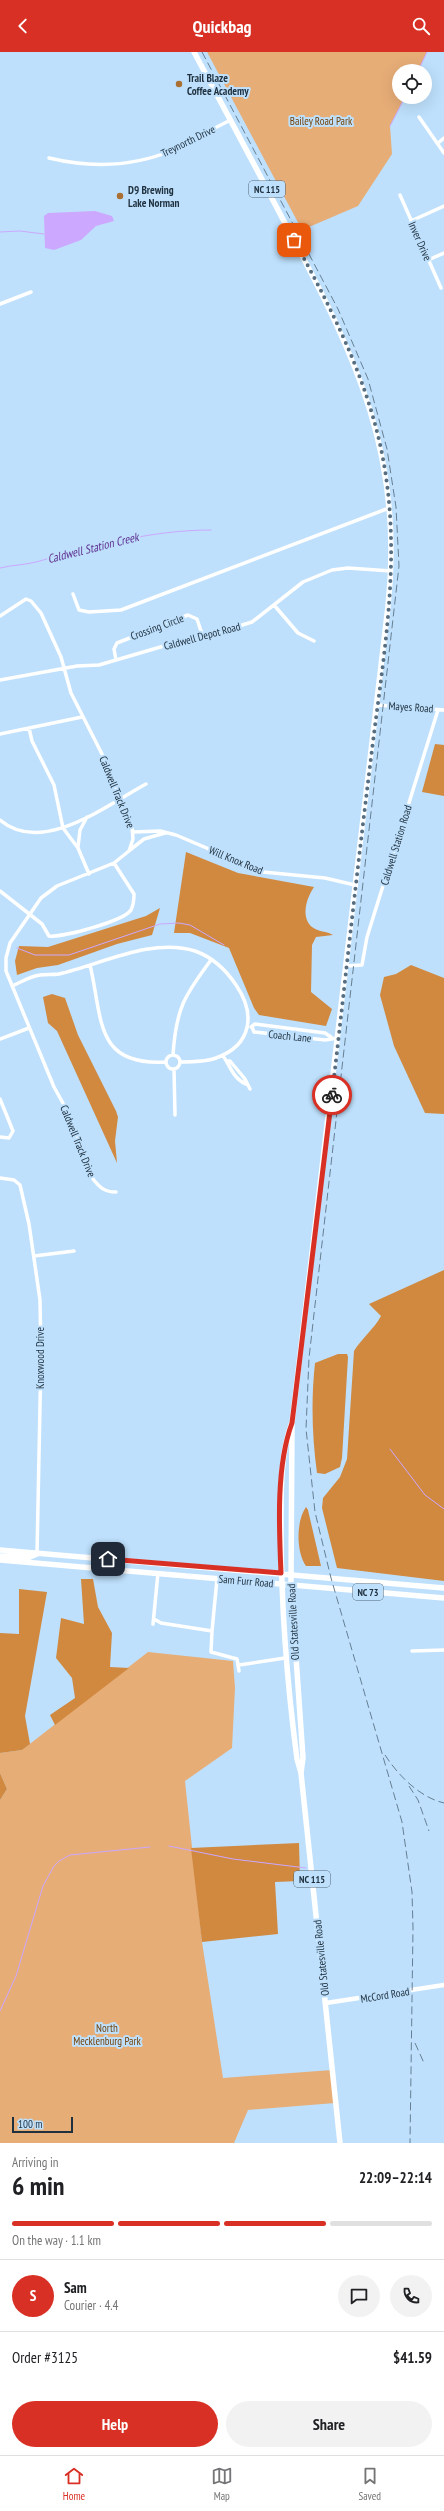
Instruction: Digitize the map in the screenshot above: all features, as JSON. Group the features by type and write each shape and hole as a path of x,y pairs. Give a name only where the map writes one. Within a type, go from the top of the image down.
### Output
{"main road":[{"name":"Old Statesville Road","path":"194,52 347,344 377,430 389,508 391,571 377,705 292,1423 291,1585 301,1727 301,1773 340,2143"},
{"name":"Old Statesville Road","path":"292,1423 288,1435 282,1481 281,1573 285,1658 296,1754 301,1773"},
{"name":"Sam Furr Road","path":"0,1550 444,1588"},
{"path":"0,1556 30,1558 37,1554"},
{"name":"Sam Furr Road","path":"0,1560 444,1598"},
{"path":"288,1679 296,1720 301,1727"}],"street":[{"path":"419,117 444,153"},
{"name":"Treynorth Drive","path":"49,158 69,163 97,165 143,160 173,150 230,120"},
{"path":"438,143 444,138"},
{"name":"Inver Drive","path":"400,195 441,288"},
{"path":"411,221 444,206"},
{"path":"428,260 444,252"},
{"path":"0,304 31,292"},
{"path":"73,594 79,610 89,612 121,610 389,508"},
{"name":"Caldwell Depot Road","path":"0,680 65,668 99,665 203,637 257,619 303,582 332,570 348,568 391,571"},
{"name":"Caldwell Track Drive","path":"0,616 24,600 29,600 41,613 65,668 69,686 82,716 103,756 134,832 129,851 114,863 58,886 40,898 10,943 6,958 6,971 54,1087 69,1114 93,1179 99,1188 108,1192 116,1192"},
{"path":"274,605 298,633 314,641"},
{"name":"Crossing Circle","path":"116,660 114,649 117,643 188,616 197,619 203,637"},
{"name":"Mayes Road","path":"377,705 444,710"},
{"name":"Caldwell Station Road","path":"346,966 362,965 367,937 438,710"},
{"path":"0,734 82,716"},
{"path":"30,728 32,741 54,785 63,828 78,848 88,874"},
{"path":"1,822 21,831 47,833 63,828 88,816 146,784"},
{"path":"78,848 80,830 88,816"},
{"name":"Will Knox Road","path":"134,832 165,833 186,838 263,872 325,878 355,885"},
{"name":"Will Knox Road","path":"129,851 144,839 165,833"},
{"path":"0,891 42,924 49,936 55,937 94,928 123,916 131,910 134,894 114,863"},
{"path":"12,986 39,975 57,974 155,948 169,947 195,951 223,968 244,998 250,1027 243,1040 223,1056 215,1059 180,1062 174,1069 175,1115"},
{"path":"173,1055 177,1017 182,1005 211,960"},
{"path":"90,965 103,1031 110,1044 128,1059 150,1063 166,1062"},
{"name":"Coach Lane","path":"331,1037 325,1040 254,1032 250,1027 255,1024 325,1033 331,1037 338,1038"},
{"path":"0,1039 29,1028"},
{"path":"289,1035 290,1029"},
{"path":"166,1062 167,1058 173,1055"},
{"path":"173,1055 177,1056 180,1062"},
{"path":"223,1056 227,1061 226,1064 241,1082 246,1084 250,1089"},
{"path":"166,1062 170,1068 174,1069"},
{"path":"0,1099 13,1131 10,1138 5,1139 0,1137"},
{"name":"Knoxwood Drive","path":"0,1178 14,1180 20,1186 34,1256 39,1291 41,1339 37,1554"},
{"path":"34,1256 74,1251"},
{"path":"153,1624 158,1573"},
{"path":"217,1579 211,1652 234,1657 239,1665 239,1670"},
{"path":"154,1619 160,1623 212,1630"},
{"path":"412,1651 444,1650"},
{"path":"239,1665 285,1658"},
{"name":"McCord Road","path":"326,2003 444,1985"}],"green space":[{"name":"Bailey Road Park","path":"207,52 427,52 421,64 392,64 392,104 401,104 390,126 392,154 358,206 302,230"},
{"name":"North Mecklenburg Park","path":"148,1652 233,1661 235,1688 232,1748 185,1781 202,1942 223,2078 332,2070 335,2103 248,2110 234,2143 0,2143 0,1800 7,1789 0,1773 0,1753 22,1750"}],"shaded area":[{"path":"95,211 112,216 114,221 96,226 81,240 54,250 45,248 44,216 48,213"},
{"path":"435,744 444,745 444,796 422,792"},
{"path":"186,852 238,873 314,887 307,901 306,918 308,923 314,929 333,935 316,937 312,945 311,992 332,1009 326,1026 259,1015 254,1008 229,948 190,933 174,933"},
{"path":"160,908 152,935 117,944 58,965 37,968 17,975 15,961 19,946 48,947 146,916"},
{"path":"411,965 444,978 444,1114 425,1113 394,1046 380,995 384,977 396,974"},
{"path":"52,994 65,998 78,1035 116,1111 118,1117 115,1141 117,1163 57,1031 48,1023 43,997"},
{"path":"444,1270 444,1581 337,1568 322,1508 323,1498 340,1477 347,1459 354,1351 381,1316 369,1304"},
{"path":"338,1354 347,1354 348,1357 342,1458 340,1467 325,1474 317,1473 313,1418 315,1363"},
{"path":"306,1507 321,1566 306,1566 300,1553 298,1536 300,1520"},
{"path":"81,1579 93,1579 98,1607 112,1633 110,1667 129,1668 55,1725 50,1715 75,1698 72,1678 56,1658 61,1618 84,1624"},
{"path":"19,1589 47,1592 25,1716 30,1744 22,1750 0,1753 0,1633 19,1634"},
{"path":"0,1773 7,1789 0,1800"},
{"path":"299,1843 300,1881 275,1882 278,1934 202,1942 191,1848"}],"waterway":[{"path":"421,64 427,52"},
{"path":"390,126 401,104"},
{"path":"0,232 20,231 44,234"},
{"name":"Caldwell Station Creek","path":"0,568 36,562 101,545 145,536 211,530"},
{"path":"17,948 35,955 69,955 160,924 179,923 190,925 224,945"},
{"path":"390,1449 425,1495 444,1509"},
{"path":"169,1846 233,1859 306,1868"},
{"path":"0,2011 16,1976 43,1886 54,1866 59,1861 70,1855 150,1847"}],"railway":[{"path":"202,52 338,309 368,379 387,449 396,507 399,566 309,1358 306,1429 315,1512 331,1578 402,1822 412,1892 413,1928 410,2143"},
{"path":"385,1755 396,1770 410,1784 426,1796 444,1803"},
{"path":"409,1786 418,1800 429,1831"},
{"path":"415,2043 424,2063"}],"way so far":[{"path":"294,240 341,331 357,368 367,398 377,430 383,459 391,537 391,567 384,650 348,942 332,1095"}],"place":[{"name":"Trail Blaze Coffee Academy","path":"179,84"},
{"name":"D9 Brewing Lake Norman","path":"120,196"}],"route":[{"path":"108,1559 281,1573 280,1512 283,1471 288,1435 292,1423 304,1334 332,1095"}]}
